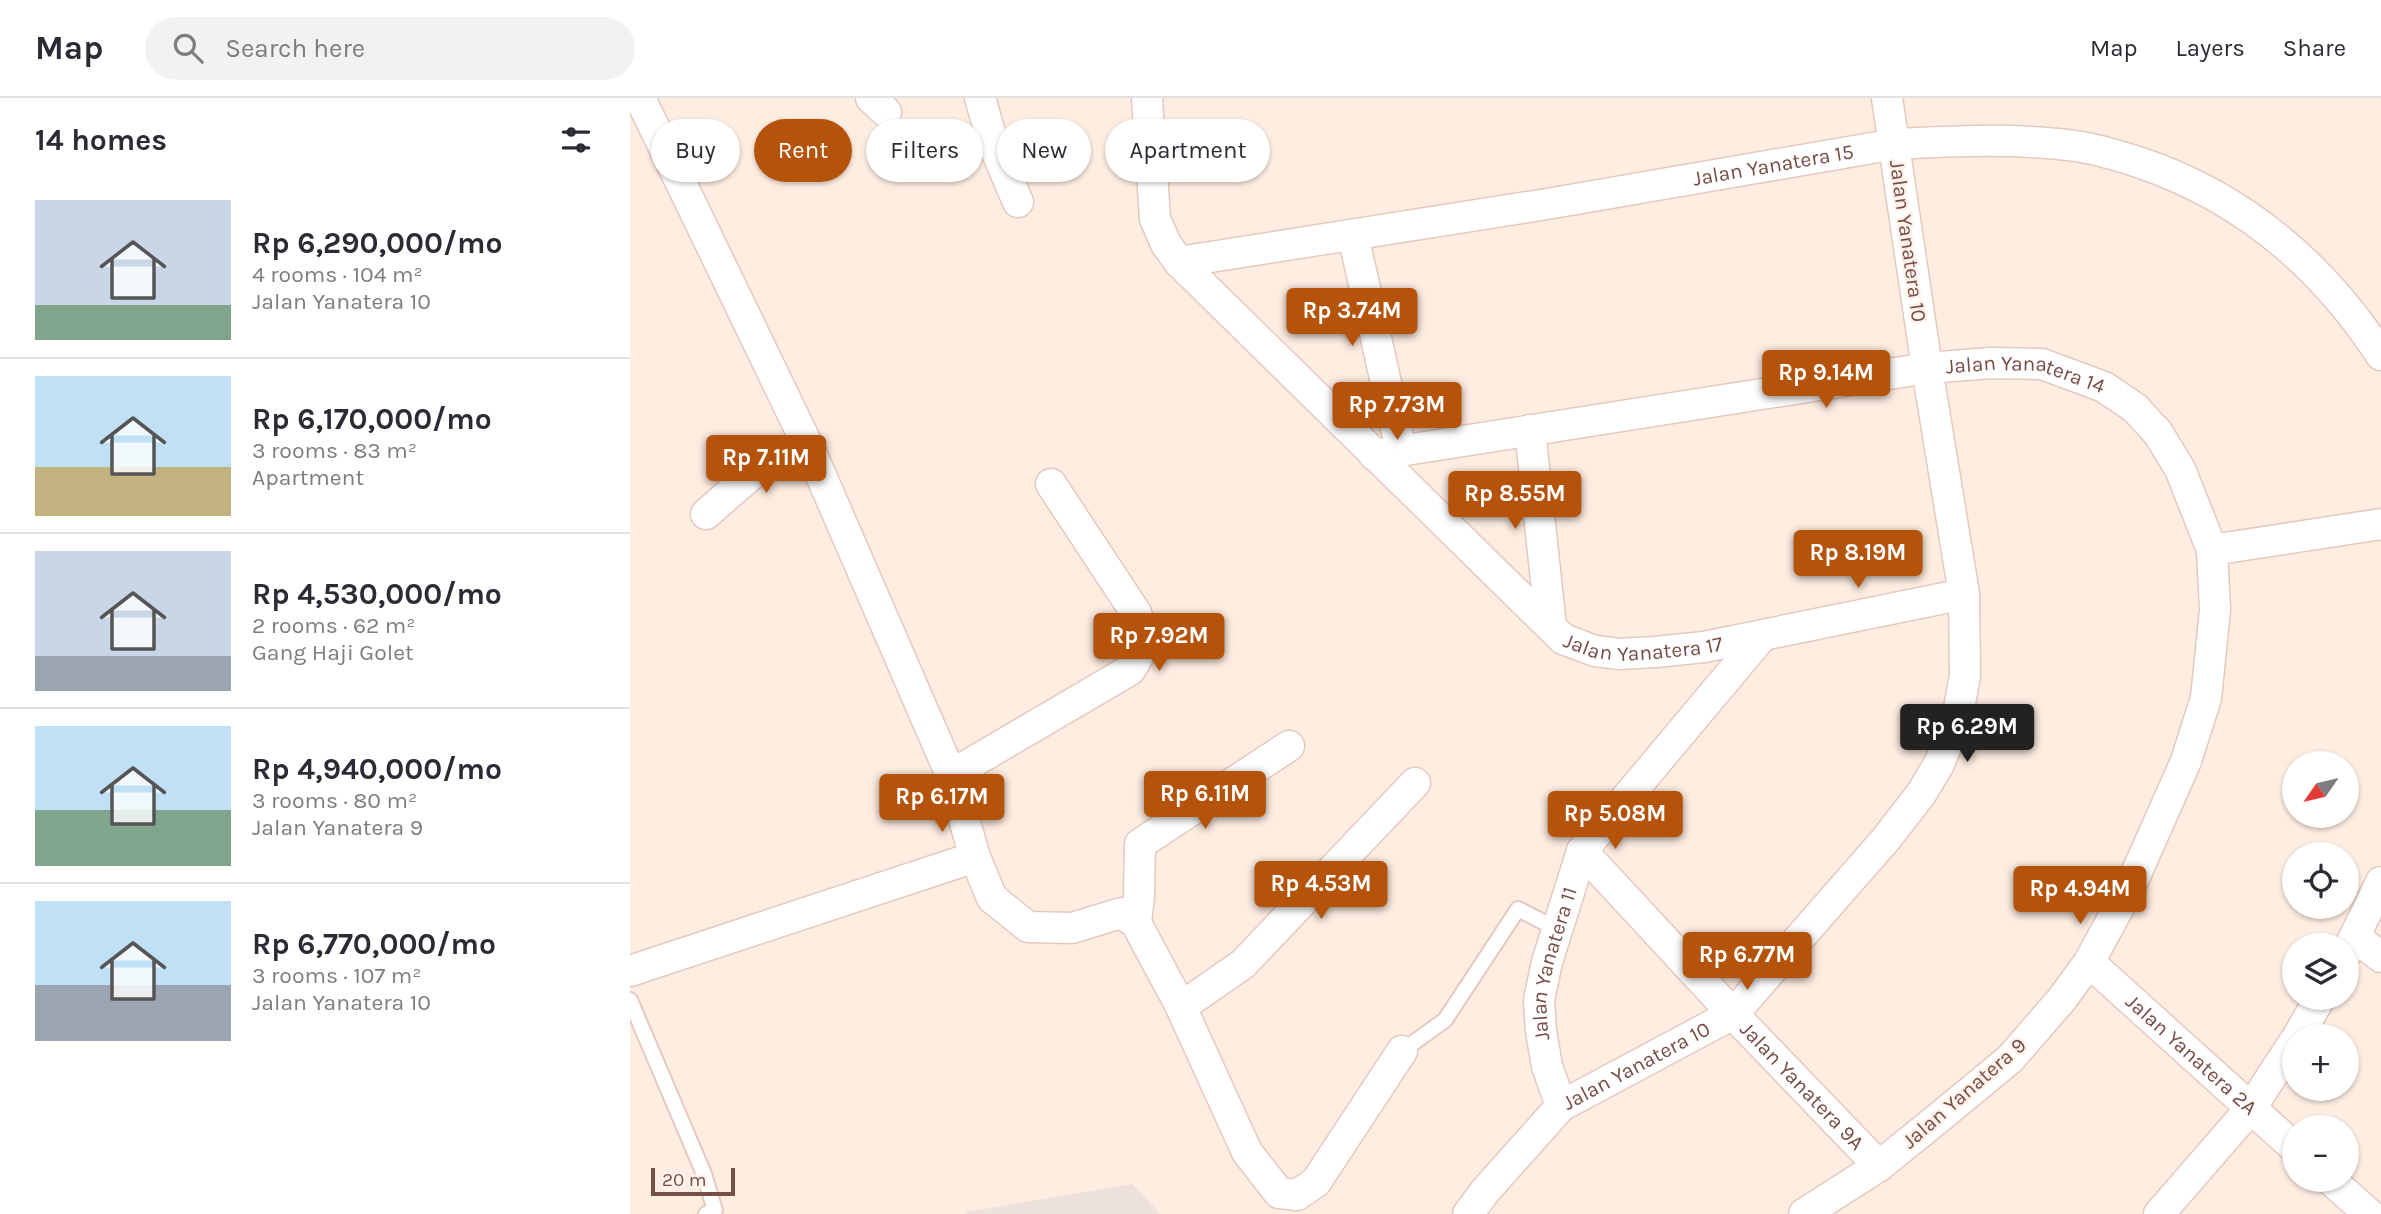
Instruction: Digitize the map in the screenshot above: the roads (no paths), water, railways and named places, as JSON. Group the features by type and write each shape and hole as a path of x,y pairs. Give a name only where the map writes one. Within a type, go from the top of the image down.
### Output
{"street":[{"path":"640,98 809,448 951,775 975,857 992,898 1028,927 1072,928 1121,913 1136,923 1181,1007 1247,1152 1279,1193 1297,1195 1316,1182 1402,1051"},
{"path":"980,98 994,146 1018,202"},
{"name":"Jalan Yanatera 17","path":"1147,98 1154,219 1166,244 1179,262 1387,453 1563,639 1595,651 1620,654 1704,647 1964,594"},
{"name":"Jalan Yanatera 10","path":"1468,1214 1561,1105 1733,1014 1886,839 1921,794 1940,762 1957,719 1965,676 1964,594 1887,98"},
{"name":"Jalan Yanatera 15","path":"1179,262 1547,204 1895,144 1950,141 2076,146 2118,155 2166,172 2207,191 2254,220 2298,254 2337,294 2381,355"},
{"path":"1353,235 1387,453"},
{"name":"Jalan Yanatera 14","path":"1387,453 1927,368 1991,363 2042,364 2104,387 2135,408 2158,433 2180,469 2212,550"},
{"path":"1530,430 1551,627"},
{"path":"706,514 760,467 809,448"},
{"path":"951,775 1130,670 1143,652 1143,633 1136,613 1051,484"},
{"path":"2212,550 2381,524"},
{"name":"Jalan Yanatera 9","path":"1804,1214 1879,1166 2010,1059 2062,999 2089,962 2132,885 2163,816 2186,761 2206,698 2214,610 2212,550"},
{"name":"Jalan Yanatera 11","path":"1561,1105 1547,1066 1539,1000 1547,961 1581,852 1762,636"},
{"path":"1136,923 1140,844 1289,746"},
{"path":"1181,1007 1243,964 1415,783"},
{"name":"Jalan Yanatera 9A","path":"1581,852 1879,1166"},
{"path":"630,971 975,857"},
{"path":"2356,933 2381,882"},
{"path":"2359,947 2381,957"},
{"name":"Jalan Yanatera 2A","path":"2089,962 2282,1136"},
{"path":"2159,1214 2251,1108 2282,1060"},
{"path":"2344,1192 2369,1214"}],"lane":[{"path":"1402,1051 1446,1020 1518,909 1557,929"},
{"path":"630,1000 704,1174 715,1210 706,1214"}]}
